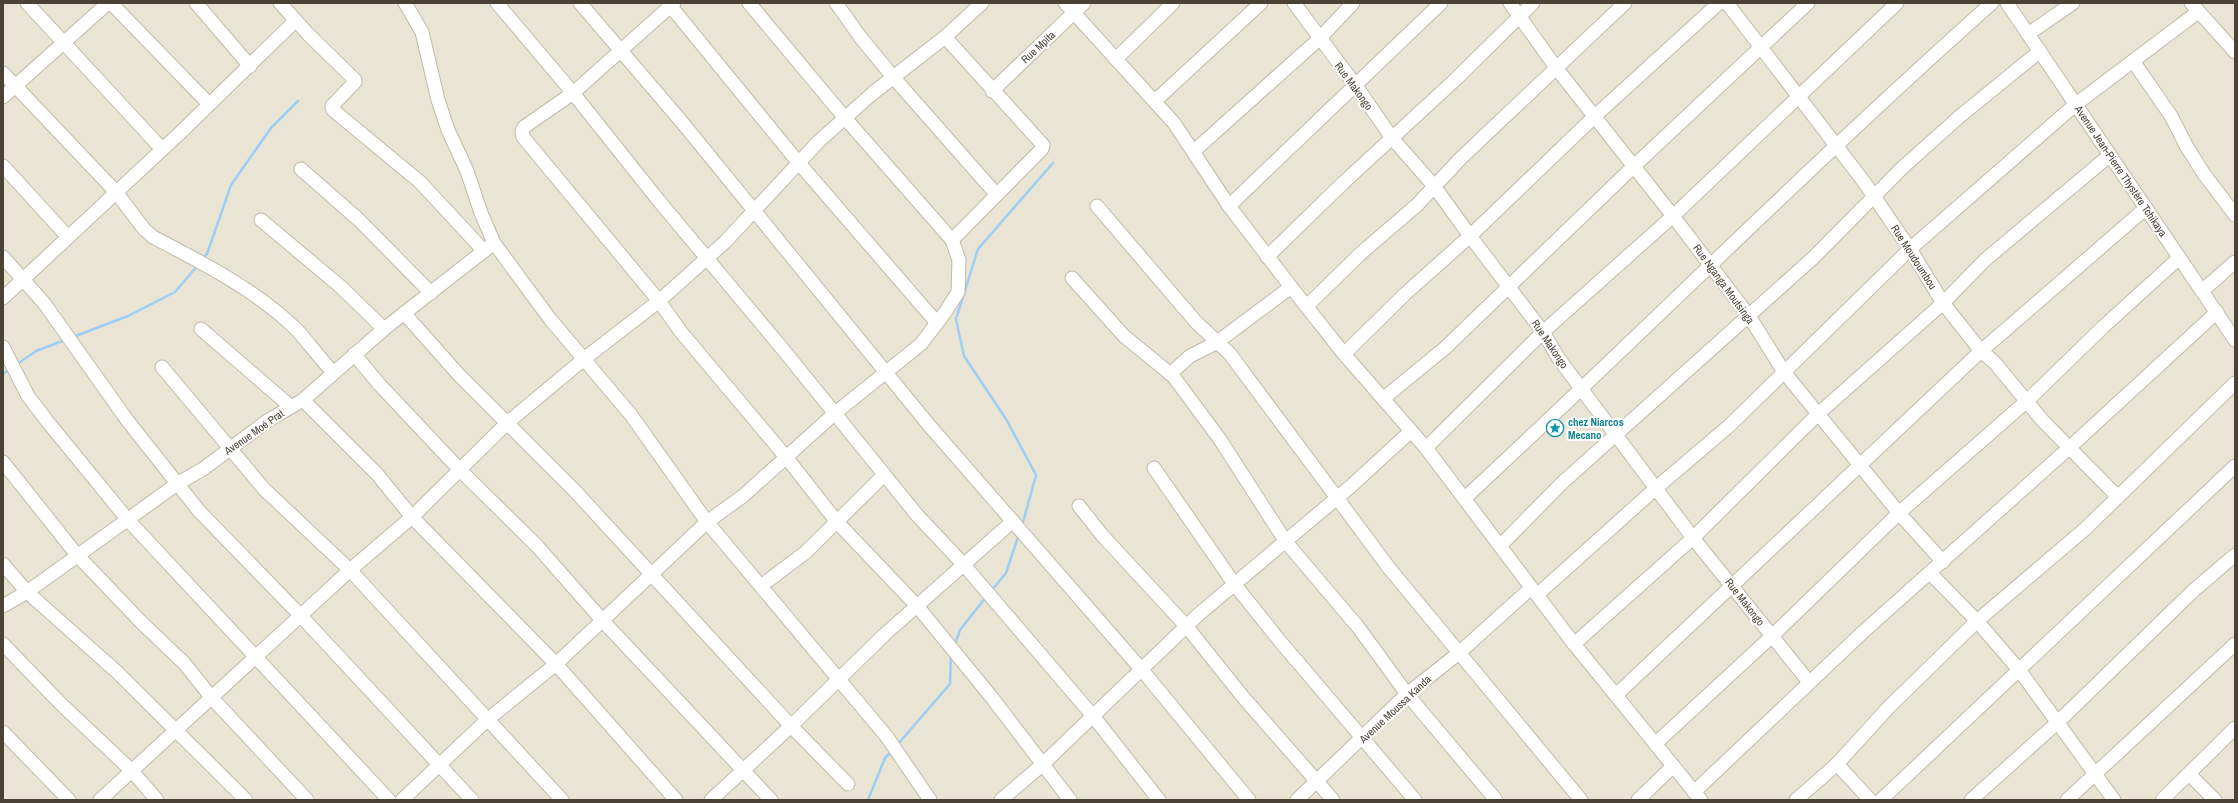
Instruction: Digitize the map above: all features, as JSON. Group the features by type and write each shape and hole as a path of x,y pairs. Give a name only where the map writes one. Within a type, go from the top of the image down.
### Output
{"street":[{"path":"27,3 162,149"},
{"path":"3,97 108,3"},
{"path":"111,3 209,104"},
{"path":"196,3 250,66"},
{"path":"280,3 355,80 355,82 332,106 333,110 420,182 489,247 631,415 707,522 837,680 887,737 930,800"},
{"path":"405,3 422,32 438,100 448,130 467,171 481,213 489,247"},
{"path":"497,3 573,92 917,515 964,565 1093,716 1159,800"},
{"path":"580,3 622,50 928,424 1142,670 1190,731 1249,800"},
{"path":"402,800 487,720 556,664 707,522 743,496 834,414 921,344 958,292 959,260 952,240 845,118 749,3"},
{"path":"836,3 861,38 894,78 996,194"},
{"name":"Rue Mpita","path":"992,91 1070,8 1084,3"},
{"path":"1116,60 1172,3"},
{"path":"1156,100 1261,3"},
{"name":"Rue Makongo","path":"1294,3 1319,39 1356,86 1392,138 1434,186 1543,332 1582,390 1693,538 1809,682"},
{"path":"1194,151 1319,39 1353,3"},
{"path":"1229,206 1441,3"},
{"name":"Rue Nganga Moutsinga","path":"1510,3 1557,69 1673,216 1749,316 1784,372 1899,513 1943,562"},
{"path":"1267,257 1533,3"},
{"path":"1307,306 1360,254 1417,205 1434,186 1625,3"},
{"path":"1344,354 1405,294 1470,236 1595,116 1719,3"},
{"name":"Rue Moudoumbou","path":"1728,3 1837,146 1910,250 1943,303 1981,351 1995,363 2028,400 2042,420 2118,497"},
{"path":"1384,398 1445,348 1761,45 1808,3"},
{"path":"1426,448 1543,332 1673,216 1897,3"},
{"path":"1465,498 1582,390 1772,205 1918,69 1992,3"},
{"name":"Avenue Jean-Pierre Thystère Tchikaya","path":"2007,3 2235,340"},
{"path":"2028,34 2073,3"},
{"path":"937,323 798,162 671,4 622,50 573,92 524,127 522,132 523,137 659,300 681,332 786,457 837,522 918,607 1070,800"},
{"path":"100,800 350,570 412,517 507,423 584,359 659,300 725,242 798,162 845,118 944,37 978,4"},
{"path":"2194,7 2235,52"},
{"name":"Avenue Moussa Kanda","path":"1297,800 1407,694 1534,591 1729,426 1910,250 2076,104 2133,61 2194,7"},
{"path":"1070,8 1116,60 1156,100 1194,151 1229,206 1267,257 1344,354 1384,398 1426,448 1574,644 1698,796 1809,682 2069,448 2217,312"},
{"path":"3,298 250,66 295,20"},
{"path":"944,37 1043,145 1042,149 952,240"},
{"path":"1500,546 1562,483 1813,258 1902,168 2040,51"},
{"path":"2133,61 2171,116 2187,147 2204,174 2235,215"},
{"path":"3,73 116,192 144,229 153,237 221,274 253,295 298,331 333,372"},
{"path":"1574,644 1693,538 1818,414 1943,303 1985,260 2023,226 2110,155"},
{"path":"3,166 68,237"},
{"path":"301,169 359,220 431,293"},
{"path":"1097,206 1143,261 1216,343 1230,354 1317,469 1336,499 1389,568 1581,800"},
{"path":"1616,695 1981,351 2146,208"},
{"path":"262,220 341,287 384,329"},
{"name":"Avenue Moé Prat","path":"3,606 27,592 177,484 203,469 290,406 302,400 384,329 489,247"},
{"path":"3,257 68,335 108,394 199,511 301,616 472,800"},
{"path":"1655,744 1772,637 1899,513 2028,400 2103,327 2179,258"},
{"path":"2202,291 2235,262"},
{"path":"1072,278 1124,336 1170,374 1219,438 1286,542 1358,627 1407,694 1496,800"},
{"path":"1170,374 1190,356 1216,343 1291,287"},
{"path":"404,313 459,375 574,490 791,726 848,784"},
{"path":"201,329 290,406"},
{"path":"3,347 28,396 128,520 389,800"},
{"path":"354,354 379,384 460,470 537,546 602,620 771,800"},
{"path":"162,367 264,489 350,570 562,800"},
{"path":"1796,800 1837,764 1888,708 1977,621 2085,529 2235,383"},
{"path":"302,400 377,474 412,517 556,664 676,800"},
{"path":"1001,800 1043,764 1199,614 1336,499 1411,431"},
{"path":"3,462 77,555 142,623 184,663 212,698 307,800"},
{"path":"1881,800 2020,671 2235,466"},
{"path":"1154,468 1189,522 1235,585 1362,739 1390,768 1415,800"},
{"path":"761,586 806,552 884,475"},
{"path":"1079,506 1102,535 1187,627 1243,697 1317,780 1332,800"},
{"path":"711,800 791,726 884,635 918,607 1013,521"},
{"path":"1972,800 2058,722 2193,591 2235,555"},
{"path":"3,564 27,592 117,672 246,800"},
{"path":"1930,573 1977,621 2020,671 2114,800"},
{"path":"3,644 61,704 132,771 157,800"},
{"path":"2067,800 2096,775 2235,644"},
{"path":"2162,800 2235,728"},
{"path":"3,732 68,800"},
{"path":"1837,764 1870,800"},
{"path":"1638,800 1673,766"},
{"path":"2189,774 2215,800"}],"shaded area":[{"path":"3,3 2235,3 2235,800 3,800"}],"waterway":[{"path":"202,259 207,254 231,185 271,128 298,101"},
{"path":"1022,526 1036,475 1006,419 964,356 956,319 978,249 1053,163"},
{"path":"73,337 128,316 175,292 198,265"},
{"path":"16,365 36,351 65,340"},
{"path":"3,374 10,369"},
{"path":"992,590 1006,573 1019,534"},
{"path":"955,644 960,630 986,597"},
{"path":"898,744 950,684 951,654"},
{"path":"868,800 885,758 892,751"}],"place":[{"name":"chez Niarcos Mecano","path":"1555,428"}]}
